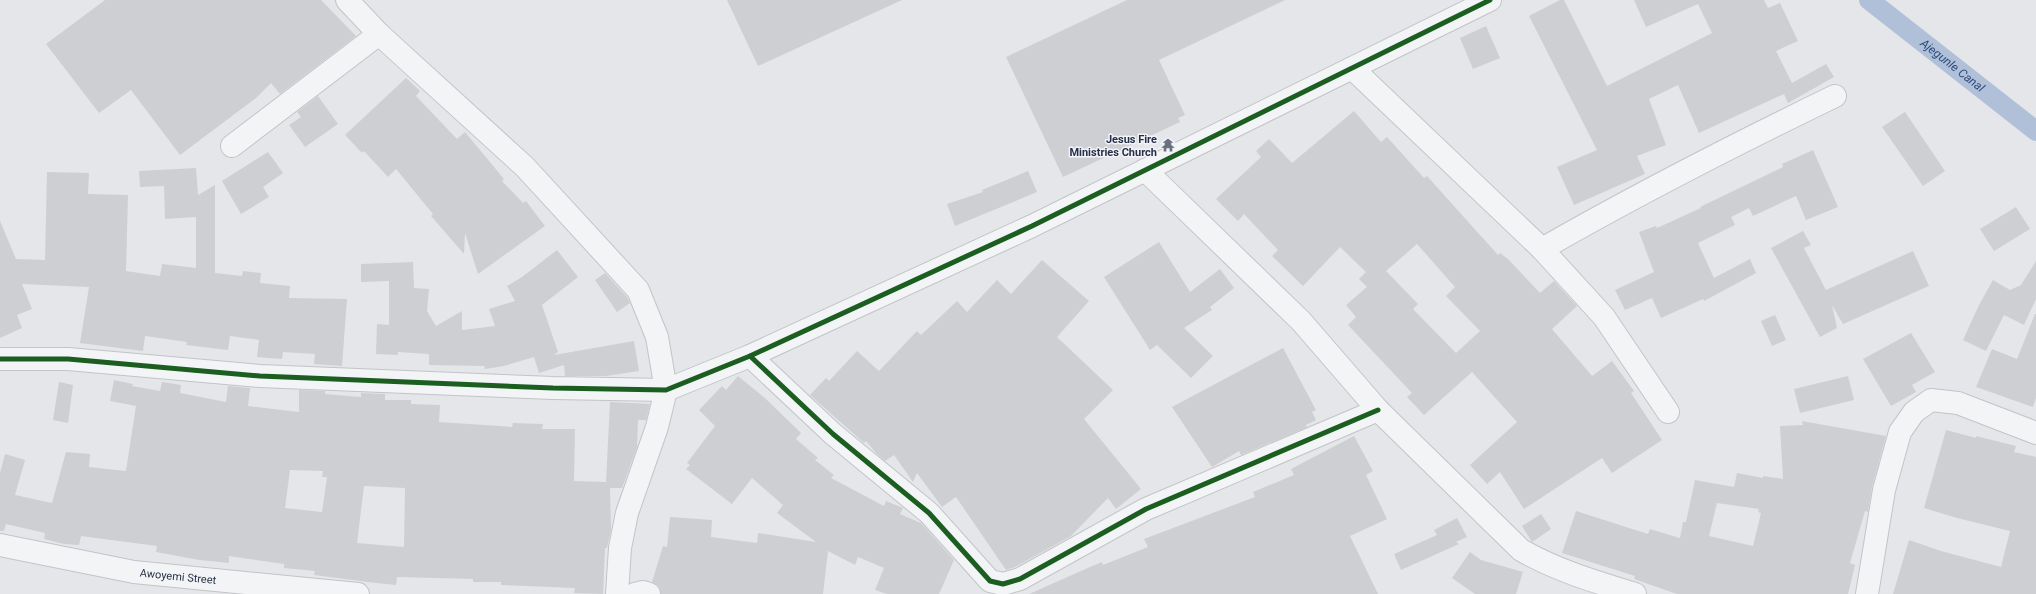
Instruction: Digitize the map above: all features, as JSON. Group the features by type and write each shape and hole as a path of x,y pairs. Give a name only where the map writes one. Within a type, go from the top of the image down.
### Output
{"street":[{"path":"347,0 379,34 525,167 638,290 657,337 666,390 657,427 627,513 620,548 617,594"},
{"path":"0,359 68,359 260,376 552,388 666,390 750,356 1025,229 1490,0"},
{"path":"232,146 379,34"},
{"path":"1352,68 1542,249 1604,317 1668,412"},
{"path":"1542,249 1602,214 1835,96"},
{"path":"1145,170 1301,321 1378,410 1521,550 1576,576 1636,594"},
{"path":"750,356 833,434 929,513 990,581 1003,584 1020,579 1146,509 1378,410"},
{"path":"1867,594 1884,490 1900,432 1914,412 1931,400 1958,403 2036,432"},
{"name":"Awoyemi Street","path":"0,545 134,572 358,594"},
{"path":"635,594 643,592 649,594"}],"building":[{"path":"105,0 321,0 356,36 280,94 271,83 256,98 180,155 131,90 99,113 46,44"},
{"path":"727,0 902,0 758,66"},
{"path":"1127,0 1285,0 1159,60 1185,115 1178,118 1180,122 1063,177 1006,57"},
{"path":"1560,0 1564,0 1607,86 1712,33 1698,4 1646,27 1634,0 1764,0 1768,8 1780,3 1798,41 1776,51 1792,83 1826,64 1834,77 1788,103 1784,94 1699,133 1678,85 1649,99 1666,145 1637,156 1645,174 1574,205 1557,167 1597,150 1529,16"},
{"path":"1486,26 1500,58 1473,69 1460,38"},
{"path":"406,78 420,91 416,96 457,139 465,132 504,179 502,181 523,203 526,201 545,226 478,274 465,233 464,254 431,216 433,214 396,169 388,177 364,151 362,153 345,135"},
{"path":"318,96 338,124 305,147 289,125 301,117 297,112"},
{"path":"1354,111 1381,142 1387,137 1424,178 1427,176 1498,255 1500,253 1508,259 1540,293 1554,281 1577,306 1552,329 1592,376 1612,361 1634,391 1631,393 1662,440 1612,473 1602,458 1524,509 1500,472 1487,484 1470,465 1517,422 1472,372 1424,415 1407,397 1412,393 1348,325 1356,317 1346,305 1367,287 1359,279 1366,272 1340,247 1303,286 1272,256 1278,250 1244,214 1238,221 1216,199 1261,157 1256,151 1269,139 1292,163","holes":["1417,244 1455,287 1446,296 1480,331 1456,353 1413,309 1418,304 1386,271"]},
{"path":"1905,112 1945,171 1923,186 1882,127"},
{"path":"1813,150 1838,207 1806,220 1796,196 1753,216 1749,208 1731,217 1735,225 1698,243 1714,278 1750,259 1756,273 1704,301 1703,299 1661,318 1652,298 1625,310 1615,290 1654,272 1639,232 1656,226 1657,228 1701,208 1700,207 1783,167 1782,164"},
{"path":"268,152 283,173 263,187 269,197 241,214 222,181"},
{"path":"196,168 198,195 215,185 215,273 242,276 243,271 261,273 260,283 290,286 289,298 347,299 342,366 314,364 315,354 283,352 282,359 257,357 259,340 230,336 228,350 186,345 187,342 145,336 143,351 80,343 89,287 22,284 32,309 17,315 22,328 0,338 0,221 16,259 45,260 47,172 89,173 88,194 128,195 126,271 160,276 162,264 196,268 196,217 165,219 164,186 140,187 139,171"},
{"path":"1028,171 1037,192 955,226 947,204 983,192 982,190"},
{"path":"2016,207 2030,229 1994,251 1980,229"},
{"path":"1803,231 1811,245 1804,248 1826,290 1913,251 1929,286 1843,324 1832,305 1837,328 1820,337 1771,248"},
{"path":"1159,242 1190,292 1220,269 1234,288 1210,307 1212,310 1184,328 1213,356 1191,378 1157,345 1150,350 1104,277"},
{"path":"557,250 578,277 542,305 558,352 554,355 634,341 639,371 606,376 565,376 564,365 539,373 534,357 504,366 485,369 484,366 429,365 429,354 398,352 398,355 376,354 377,324 389,325 389,281 361,282 361,264 413,262 414,288 429,289 427,311 436,326 462,311 462,330 495,326 489,309 515,301 507,286 522,277"},
{"path":"1042,260 1089,301 1057,337 1113,390 1084,419 1141,489 1116,509 1108,498 1071,536 1015,567 1006,570 956,497 942,507 917,473 913,482 894,455 885,461 866,441 864,443 810,395 826,378 829,381 857,351 879,371 917,331 921,335 957,301 967,312 997,280 1011,294"},
{"path":"2036,261 2036,299 2024,325 2004,315 1986,351 1963,340 1979,305 1993,280 2010,290 2021,285"},
{"path":"605,273 627,297 630,303 617,312 595,280"},
{"path":"2035,314 2036,398 2033,407 1976,387 1992,349 2017,359"},
{"path":"1775,315 1786,340 1772,346 1761,321"},
{"path":"1911,333 1935,372 1912,385 1916,392 1891,406 1863,359"},
{"path":"1283,348 1316,410 1312,412 1316,420 1306,425 1307,427 1241,455 1239,451 1212,467 1172,407"},
{"path":"738,376 766,399 801,433 796,439 818,458 815,460 834,475 831,478 884,506 886,501 903,508 900,514 921,523 954,560 939,594 887,594 875,590 884,568 858,557 855,565 828,551 823,594 661,594 659,586 652,582 663,546 667,547 670,517 712,520 711,537 757,543 758,533 816,542 777,513 783,505 752,478 732,504 686,469 690,465 687,463 715,426 699,410 722,386 726,390"},
{"path":"1848,376 1854,400 1800,413 1794,389"},
{"path":"114,380 133,384 132,386 160,391 162,382 181,385 180,393 226,402 228,386 250,388 248,406 299,412 299,390 325,391 325,394 361,397 361,393 385,394 385,400 411,400 411,404 440,405 439,422 512,427 513,423 543,424 542,429 575,429 574,481 606,482 610,402 650,404 646,420 638,420 637,447 622,488 610,488 611,530 607,548 605,548 603,594 574,593 575,588 501,585 501,582 473,582 473,579 397,577 396,585 314,575 315,571 284,568 284,564 229,556 229,563 199,560 156,552 157,546 81,536 79,545 64,544 44,539 45,533 6,524 4,531 0,531 0,473 5,454 25,460 15,495 52,503 66,452 90,454 89,467 126,471 136,406 110,401","holes":["290,470 323,471 322,477 327,477 322,512 285,508","364,486 405,488 404,547 357,543"]},
{"path":"59,382 73,385 68,423 53,420"},
{"path":"1802,421 1886,436 1872,487 1868,512 1865,511 1850,563 1855,565 1848,594 1677,594 1634,579 1635,576 1562,553 1576,511 1648,534 1650,529 1680,538 1683,522 1686,522 1695,480 1734,487 1737,473 1763,478 1763,476 1783,479 1780,426 1803,425","holes":["1717,503 1759,509 1758,512 1761,513 1753,546 1709,536"]},
{"path":"1946,430 2016,446 2014,452 2036,457 2036,594 1893,594 1909,540 1941,551 2001,567 2010,531 1924,508"},
{"path":"1354,436 1373,471 1366,475 1387,519 1350,536 1378,594 1029,594 1102,562 1103,565 1148,547 1144,539 1255,497 1253,492 1294,475 1291,469"},
{"path":"1541,514 1551,529 1532,542 1522,526"},
{"path":"1457,518 1467,537 1456,542 1459,544 1401,570 1394,554 1437,535 1434,530"},
{"path":"1470,552 1481,560 1523,572 1516,594 1475,594 1452,578"}],"waterway":[{"name":"Ajegunle Canal","path":"1869,0 2036,131"}],"cycle path":[{"path":"0,359 68,359 260,376 553,388 666,390 750,356 1032,226 1490,0"},
{"path":"750,356 833,434 929,513 990,581 1003,584 1020,579 1146,509 1378,410"}],"place":[{"name":"Jesus Fire Ministries Church","path":"1168,145"}]}
